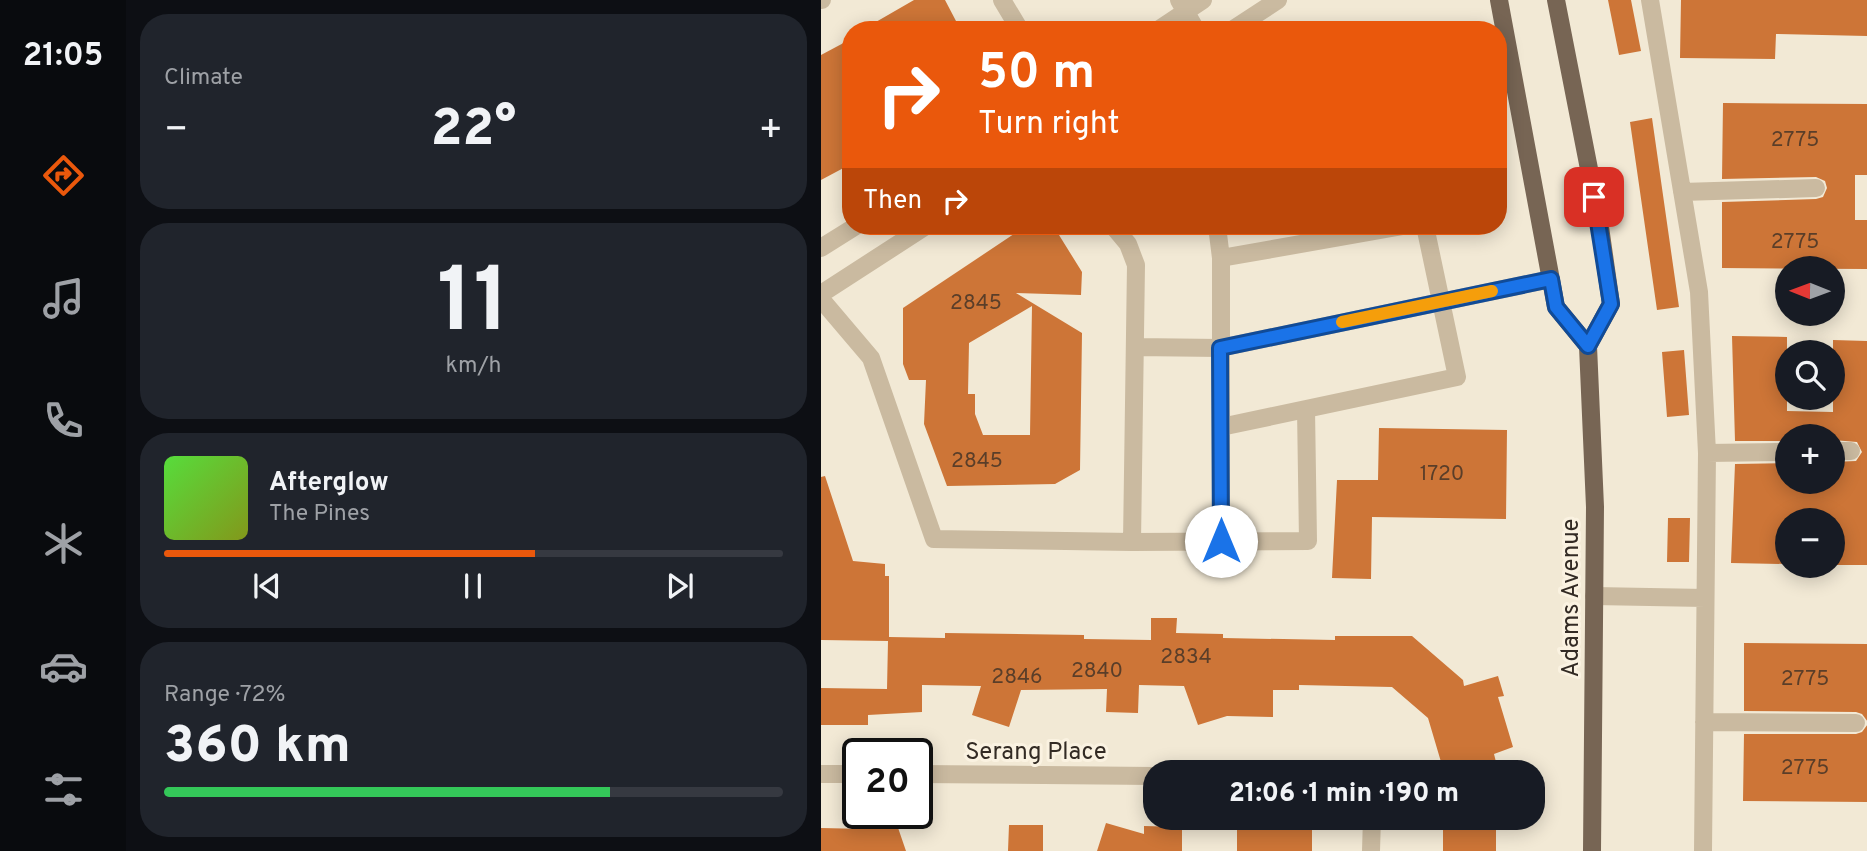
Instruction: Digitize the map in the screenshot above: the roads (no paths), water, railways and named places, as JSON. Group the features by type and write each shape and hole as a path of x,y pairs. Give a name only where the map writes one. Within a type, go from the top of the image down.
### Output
{"main road":[{"path":"1499,0 1503,21"},
{"path":"1507,43 1556,307 1588,346 1611,304 1599,220 1556,0"},
{"name":"Adams Avenue","path":"1588,346 1594,435 1592,851"}],"street":[{"path":"1002,0 1015,21"},
{"path":"1167,21 1182,6 1203,0"},
{"path":"1246,21 1278,0"},
{"path":"1650,0 1701,315 1707,453 1703,851"},
{"path":"1682,192 1816,188"},
{"path":"821,248 842,235"},
{"path":"913,235 821,297 871,358 934,539 1308,541 1306,409"},
{"path":"1120,235 1128,244 1136,265 1132,542"},
{"path":"1218,235 1221,258 1221,541"},
{"path":"1221,258 1352,235"},
{"path":"1221,426 1457,377 1427,235"},
{"path":"1135,347 1220,348 1551,279"},
{"path":"1707,453 1775,452"},
{"path":"1594,596 1705,598"},
{"path":"1704,722 1856,723"},
{"path":"821,774 842,774"},
{"name":"Serang Place","path":"933,774 1143,776"},
{"path":"1371,851 1372,830"}]}
